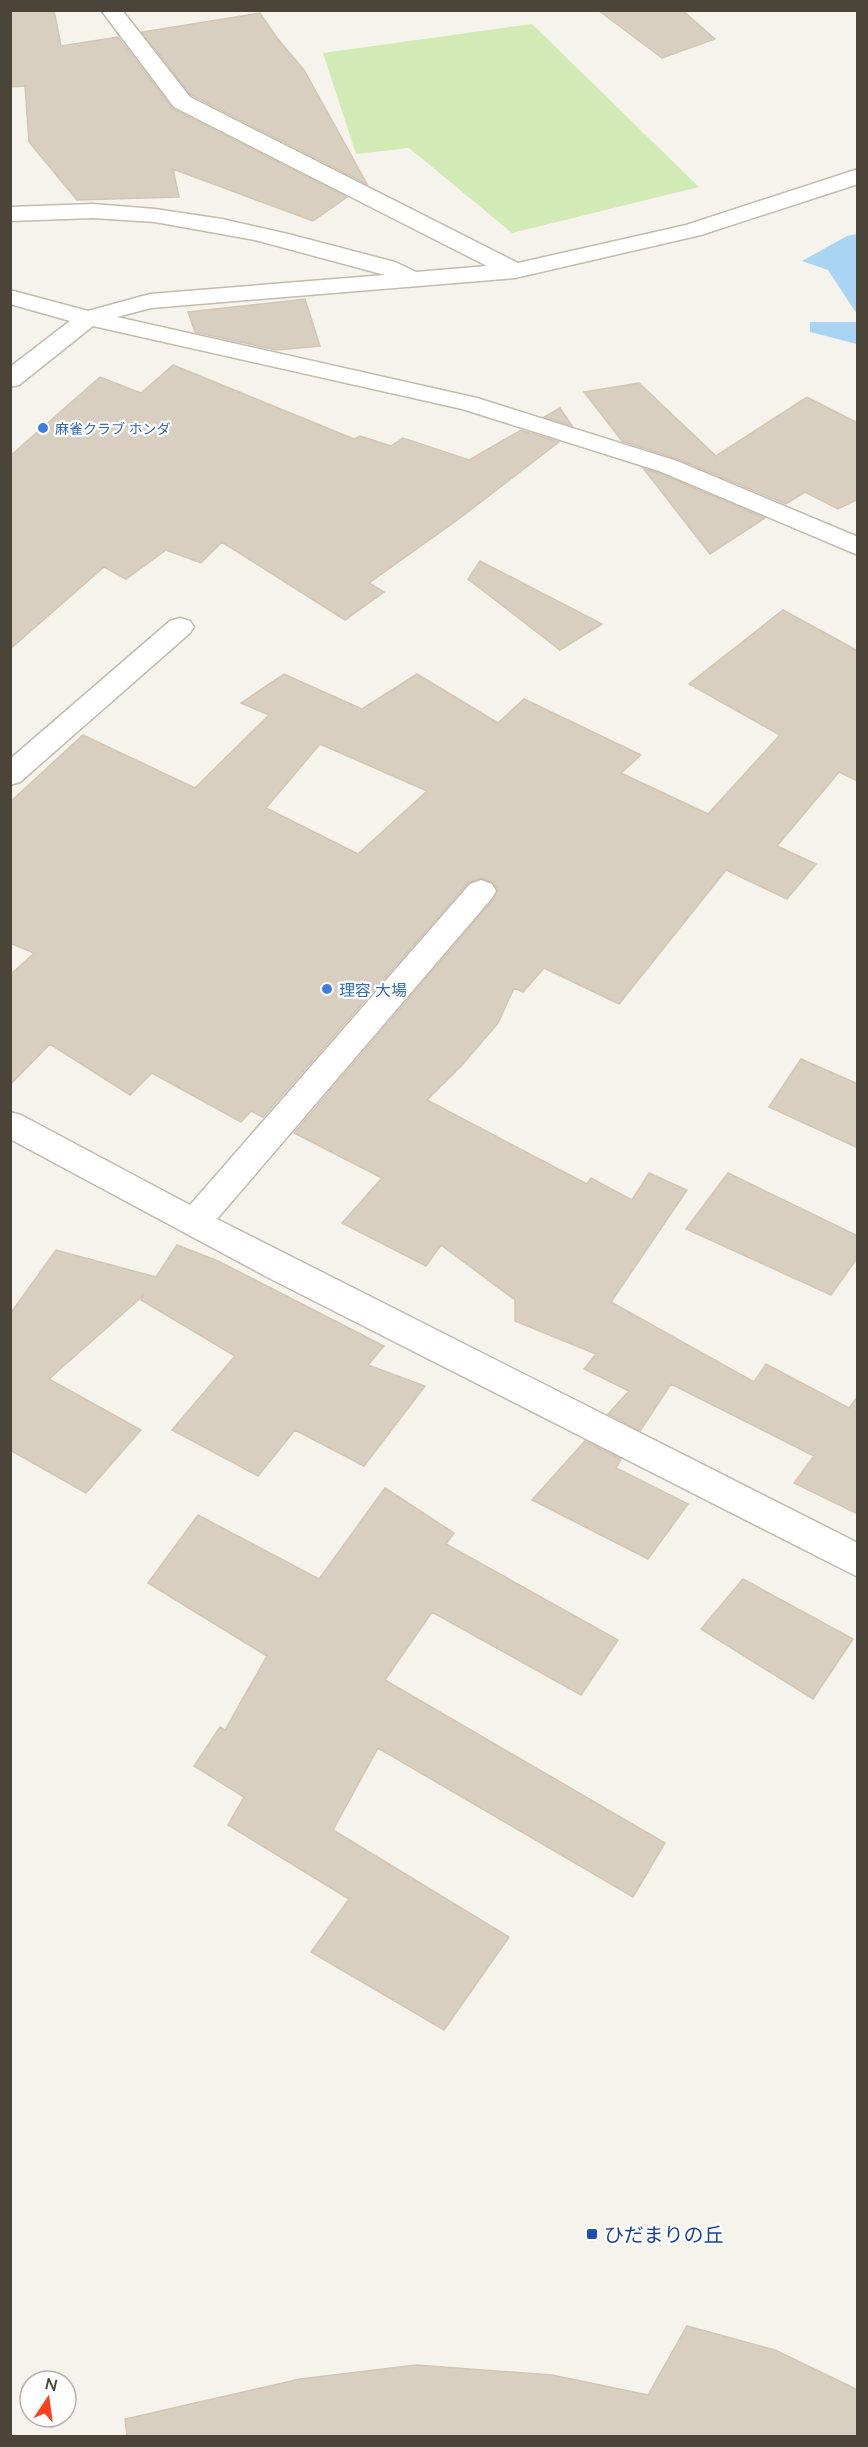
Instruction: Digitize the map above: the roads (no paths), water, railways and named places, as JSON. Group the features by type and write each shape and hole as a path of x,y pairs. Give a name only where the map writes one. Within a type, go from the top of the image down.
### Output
{"street":[{"path":"111,10 182,102 515,271"},
{"path":"10,380 88,318 150,301 515,271 693,230 858,176"},
{"path":"10,214 70,210 121,212 213,224 387,267 417,280"},
{"path":"10,297 88,318 468,403 668,466 858,547"},
{"path":"10,774 180,627"},
{"path":"195,1222 481,891"},
{"path":"10,1124 279,1268 858,1561"}],"water":[{"path":"858,234 857,314 828,270 802,261 847,236"},
{"path":"810,322 857,322 857,344 810,332"}],"place":[{"name":"麻雀クラブ ホンダ","path":"43,428"},
{"name":"理容 大場","path":"327,989"},
{"name":"ひだまりの丘","path":"592,2234"}]}
